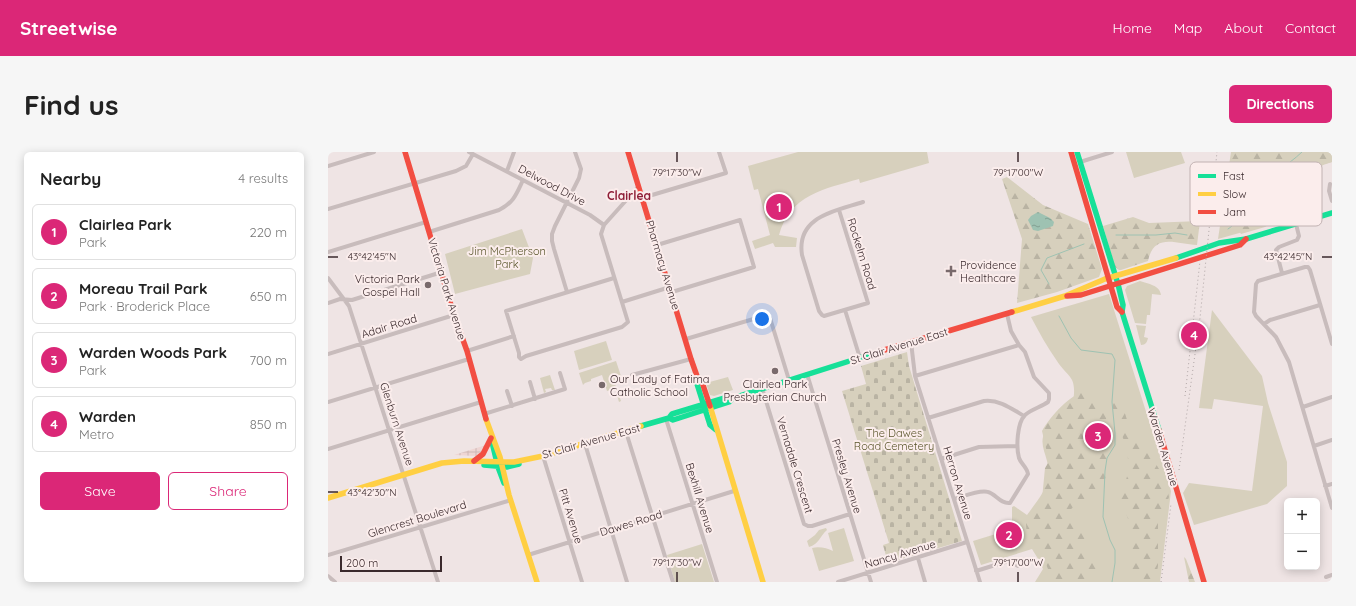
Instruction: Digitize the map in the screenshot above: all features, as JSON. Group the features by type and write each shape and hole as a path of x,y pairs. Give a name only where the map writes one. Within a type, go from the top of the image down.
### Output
{"main road":[{"name":"Victoria Park Avenue","path":"405,152 454,315 467,351 484,414 537,582"},
{"name":"Pharmacy Avenue","path":"628,152 698,379 697,384 715,424 763,582"},
{"name":"Warden Avenue","path":"1071,152 1117,307 1122,312"},
{"name":"Warden Avenue","path":"1077,152 1118,284 1123,305 1122,312 1157,423 1204,582"},
{"name":"St Clair Avenue East","path":"1322,216 1332,213"},
{"name":"St Clair Avenue East","path":"328,498 442,463 472,461 500,465 543,456 668,419 672,414 729,402 733,398 762,388 1065,296 1109,278 1235,239 1246,239 1289,226"},
{"name":"St Clair Avenue East","path":"1065,296 1081,296 1240,245 1246,239"},
{"name":"Victoria Park Avenue","path":"489,427 500,465"},
{"path":"472,461 483,454 491,438"}],"street":[{"path":"328,166 374,152"},
{"path":"507,171 514,152"},
{"path":"567,292 552,240 555,226 578,182 580,166 575,152"},
{"path":"642,198 726,173 719,152"},
{"path":"1080,162 1112,152"},
{"path":"328,209 460,170 466,166 471,153"},
{"name":"Delwood Drive","path":"471,153 590,215 604,225"},
{"path":"429,232 499,210 510,204 523,180"},
{"path":"1330,184 1329,191 1332,201"},
{"path":"614,278 506,311 519,357 521,359 622,327 628,322 601,234 604,225 639,186"},
{"path":"860,358 845,310 826,316 820,314 802,250 804,236 812,222 823,215 863,202"},
{"name":"Rockelm Road","path":"840,210 868,303 845,310"},
{"path":"622,302 754,267 740,220 657,245"},
{"path":"328,252 426,222"},
{"path":"1282,273 1276,250 1279,247 1297,240 1299,236 1296,226"},
{"path":"1332,344 1308,267 1282,273 1258,281 1256,284 1254,312 1276,337 1287,358 1303,407 1332,508"},
{"path":"328,303 340,299 352,300 442,272"},
{"name":"Glenburn Avenue","path":"328,278 350,307 438,582"},
{"path":"1264,324 1270,320 1320,305"},
{"path":"954,499 984,491 992,494 1002,502 1010,503 1028,474 1028,470 1021,463 1017,446 1020,425 1024,416 1048,402 1049,396 1047,390 1034,377 1025,352 1011,331 1006,314"},
{"name":"Adair Road","path":"328,354 454,315"},
{"path":"686,339 767,315 770,318 789,380"},
{"path":"467,351 514,336"},
{"name":"Herron Avenue","path":"911,342 915,376 980,582"},
{"path":"915,376 1019,345"},
{"path":"328,402 469,359"},
{"path":"632,375 691,359"},
{"path":"484,414 565,389 560,372"},
{"name":"Presley Avenue","path":"806,374 871,582"},
{"path":"530,382 535,399"},
{"name":"Vernadale Crescent","path":"762,388 804,524 812,526 850,514"},
{"path":"507,391 512,406"},
{"path":"1303,407 1332,397"},
{"path":"928,418 984,400 991,400 1002,404 1024,416"},
{"path":"328,449 481,402"},
{"name":"Bexhill Avenue","path":"668,419 717,582"},
{"path":"626,432 672,582"},
{"path":"1314,446 1332,440"},
{"path":"585,444 627,582"},
{"path":"941,458 979,447 1017,446"},
{"name":"Pitt Avenue","path":"543,456 582,582"},
{"path":"1325,486 1332,484"},
{"name":"Dawes Road","path":"528,555 734,490"},
{"name":"Glencrest Boulevard","path":"328,556 421,528 510,498"},
{"name":"Nancy Avenue","path":"838,582 967,542"},
{"path":"918,558 926,582"},
{"path":"976,571 1010,561 1018,566"},
{"path":"1326,577 1332,575"},
{"path":"328,576 335,582"}],"green space":[{"path":"798,152 927,152 929,163 860,183 859,179 833,186 810,196 800,202 791,211 784,222 779,235 797,238 796,247 775,247 773,243 755,249 752,241 770,235 758,189 754,190 748,166"},
{"path":"1126,152 1181,152 1185,163 1134,178"},
{"path":"1231,152 1332,152 1332,162 1322,166 1322,162 1230,162"},
{"path":"1236,152 1292,152 1279,162 1230,162"},
{"path":"1318,152 1332,152 1332,162 1322,165 1322,162 1300,162"},
{"path":"1007,177 1043,205 1088,224 1102,269 1099,277 1057,292 1017,303 1022,239 1002,179"},
{"path":"1133,217 1149,223 1190,221 1190,226 1199,226 1197,245 1174,242 1161,243 1155,246 1148,261 1119,270 1115,267 1103,226"},
{"path":"1220,226 1264,226 1218,239"},
{"path":"1242,226 1267,226 1241,234 1239,231"},
{"name":"Jim McPherson Park","path":"522,229 533,258 530,274 455,294 445,254"},
{"path":"1140,281 1156,287 1161,295 1152,294 1150,315 1147,315 1146,324 1135,323 1125,290 1127,286"},
{"path":"1109,294 1171,491 1160,582 1035,582 1043,569 1032,549 981,565 973,541 1012,529 1012,507 1014,506 1027,515 1047,483 1047,461 1042,443 1044,433 1068,412 1073,401 1074,387 1072,380 1053,356 1031,317"},
{"path":"1212,310 1262,376 1268,403 1287,462 1287,486 1267,504 1194,525 1183,493 1189,483 1252,491 1263,406 1214,399 1212,409 1199,408"},
{"path":"1136,325 1146,326 1144,337 1148,338 1147,342 1141,345"},
{"path":"606,341 612,360 579,370 574,351"},
{"name":"The Dawes Road Cemetery","path":"907,352 909,366 962,541 888,563 883,545 889,543 842,391 866,384 861,366"},
{"path":"616,361 623,382 615,384 621,401 619,402 615,389 607,391 602,375 591,379 591,381 583,385 579,373"},
{"path":"550,375 555,390 552,390 551,388 545,389 546,392 544,393 540,378"},
{"path":"728,377 733,390 714,396 710,395 706,383"},
{"path":"1088,391 1096,404 1106,413 1107,471 1103,483 1098,489 1070,510 1084,534 1086,547 1090,557 1097,566 1098,575 1092,582 1039,582 1043,580 1048,569 1043,557 1031,546 1027,539 1026,523 1029,514 1042,499 1045,468 1049,461 1042,431 1050,419 1068,400 1081,392"},
{"path":"1115,393 1119,394 1132,436 1153,459 1165,479 1169,497 1158,523 1158,566 1155,582 1130,582 1132,561 1131,535 1129,522 1121,499 1128,470 1128,462 1125,443 1114,416 1113,401"},
{"path":"826,528 827,530 817,542 809,547 807,541 819,530"},
{"path":"844,528 854,561 819,571 812,548 817,547 833,551 828,533"},
{"path":"702,544 714,582 675,582 667,555"},
{"path":"1184,557 1186,559 1195,582 1189,582"}],"shaded area":[{"path":"486,445 483,452 476,456 454,455"}],"water":[{"path":"1038,212 1050,218 1054,222 1053,226 1038,231 1033,230 1028,220 1031,216"}],"waterway":[{"path":"1290,162 1302,152"},
{"path":"1228,229 1232,226"},
{"path":"1116,235 1156,235 1175,233 1187,235"},
{"path":"1049,284 1041,270 1047,258 1084,244"},
{"path":"1059,316 1071,338 1081,350 1112,354 1115,360 1112,402 1115,445 1107,458 1103,517 1110,540 1115,550 1115,563 1112,582"}],"railway":[{"path":"1216,162 1217,152"},
{"path":"1179,470 1200,318 1209,226"},
{"path":"1185,396 1200,261"},
{"path":"1161,582 1171,504"}],"traffic: fast":[{"path":"1077,152 1118,284 1123,305 1122,312 1159,430"},
{"path":"1322,216 1332,213"},
{"path":"1176,258 1219,243 1246,239 1289,226"},
{"path":"669,418 672,414 728,397 733,398 881,351"},
{"path":"698,379 697,384 710,425 716,430"},
{"path":"641,426 669,418 673,420 729,402 733,398"},
{"path":"492,442 498,467 504,483"},
{"path":"484,465 507,467 519,464"}],"traffic: slow":[{"path":"1012,312 1065,296 1105,279 1176,258"},
{"path":"710,406 763,582"},
{"path":"486,419 500,457 509,495 537,582"},
{"path":"328,498 442,463 464,461 514,462 543,456 641,426"}],"traffic: jam":[{"path":"405,152 454,315 467,351 486,419"},
{"path":"628,152 691,359 698,379 702,382 710,406"},
{"path":"1071,152 1117,307 1122,312"},
{"path":"1067,296 1081,295 1240,245 1246,239"},
{"path":"881,351 1012,312"},
{"path":"1159,430 1204,582"},
{"path":"474,461 483,454 491,438"}],"place":[{"name":"Clairlea Park","path":"779,207"},
{"name":"Providence Healthcare","path":"951,271"},
{"name":"Victoria Park Gospel Hall","path":"428,285"},
{"name":"Warden","path":"1194,335"},
{"name":"Clairlea Park Presbyterian Church","path":"775,371"},
{"name":"Our Lady of Fatima Catholic School","path":"602,385"},
{"name":"Warden Woods Park","path":"1098,436"},
{"name":"Moreau Trail Park","path":"1009,535"}],"district":[{"name":"Clairlea","path":"629,195"}]}
